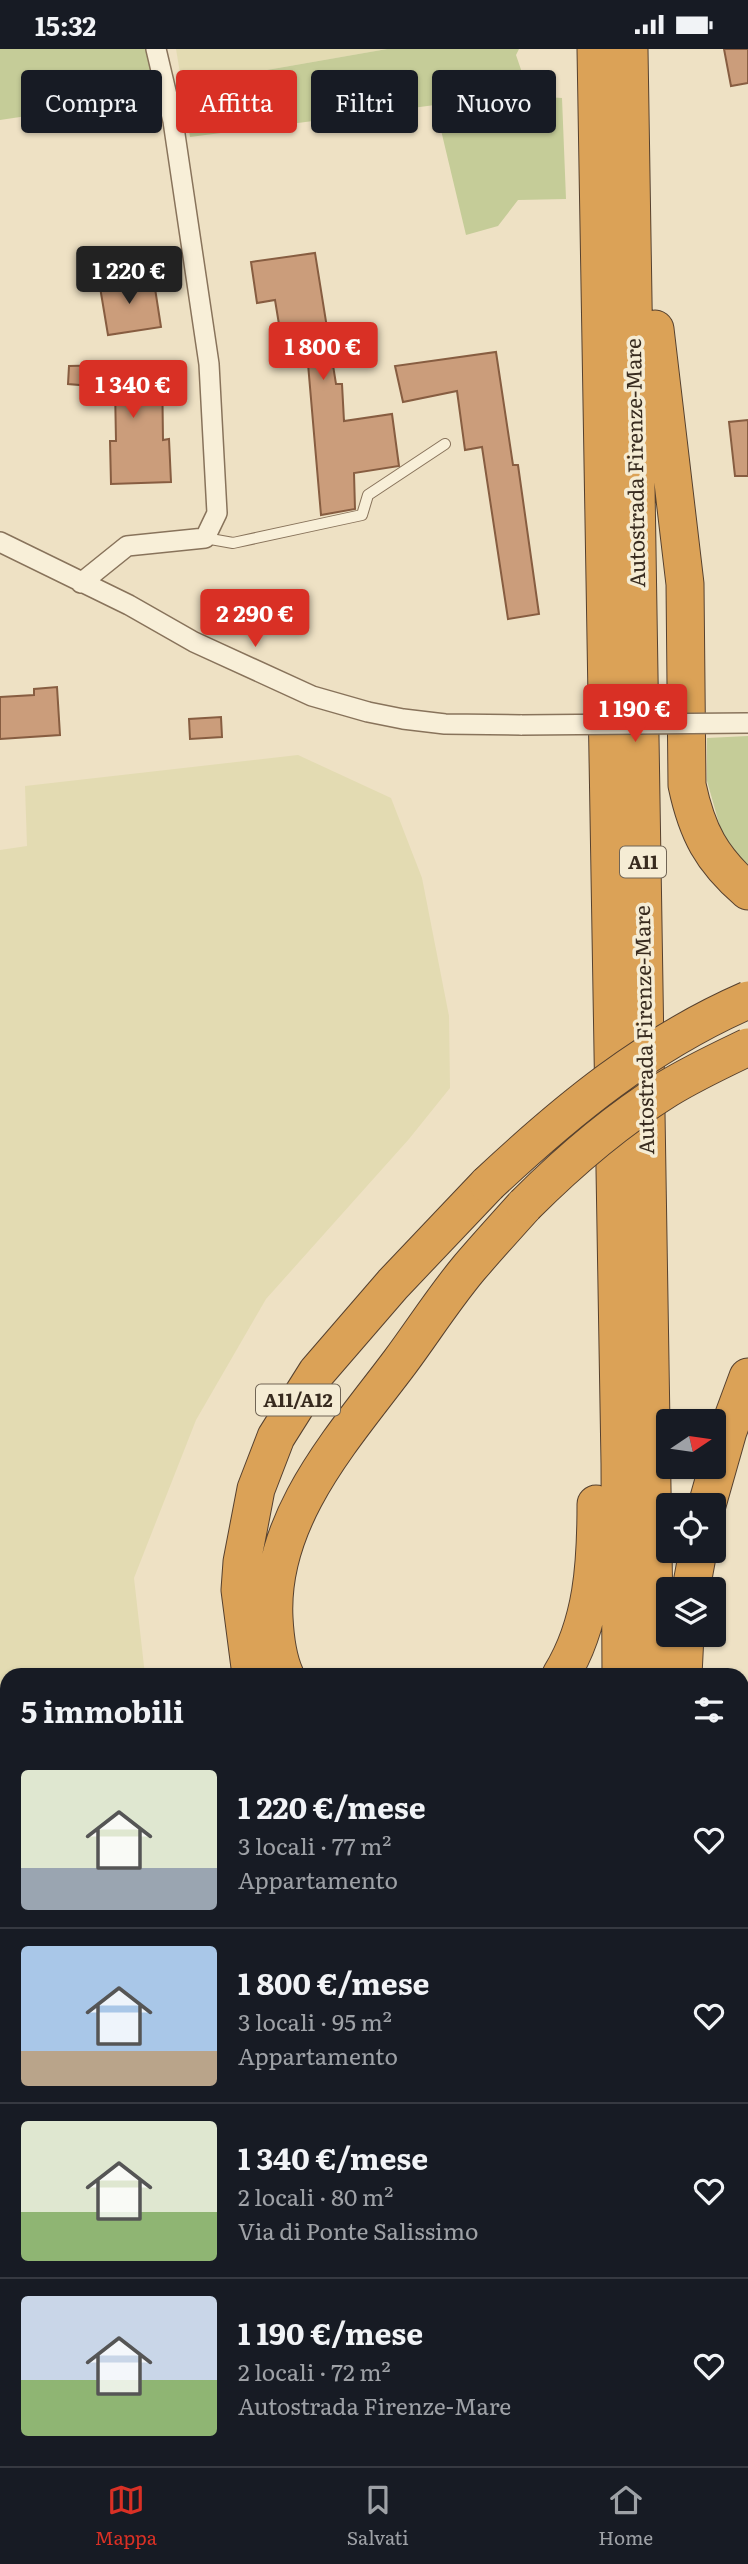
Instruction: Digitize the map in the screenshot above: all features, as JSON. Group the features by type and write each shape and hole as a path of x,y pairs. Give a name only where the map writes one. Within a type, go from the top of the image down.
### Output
{"highway":[{"name":"Autostrada Firenze-Mare","path":"596,49 621,1668"},
{"name":"Autostrada Firenze-Mare","path":"629,49 655,1668"},
{"path":"629,86 685,584 687,785 693,815 715,859 748,891"},
{"name":"A11/A12","path":"250,1668 240,1590 242,1562 256,1489 276,1437 317,1372 393,1284 488,1184 547,1128 627,1067 660,1046 748,1000"},
{"path":"283,1668 275,1641 273,1603 275,1578 291,1526 308,1491 352,1425 467,1270 525,1205 569,1162 668,1088 748,1047"},
{"path":"564,1668 583,1629 592,1587 596,1535 597,1418 616,1248"},
{"path":"710,1493 728,1431 748,1377"},
{"path":"683,1668 684,1647"}],"street":[{"path":"81,583 127,546 205,538 217,513 209,363 173,121 156,49"},
{"path":"0,542 129,605 194,642 312,696 368,712 445,724 748,723"}],"lane":[{"path":"205,538 233,543 362,515 368,495 445,444"}],"shaded area":[{"path":"176,49 387,49 267,70 180,70"},
{"path":"298,755 391,798 422,878 449,1016 450,1088 409,1139 266,1299 196,1420 134,1578 144,1668 0,1668 0,850 27,846 25,786"}],"green space":[{"path":"0,49 148,49 151,70 21,70 21,117 0,120"},
{"path":"387,49 519,49 516,55 521,70 432,70 432,105 418,107 418,70 311,70 311,121 297,123 297,70 267,70"},
{"path":"556,98 562,98 566,199 518,200 498,226 466,235 442,133 556,133"},
{"path":"189,133 221,133 190,137"},
{"path":"748,736 748,873 726,848 707,781 707,738"}],"building":[{"path":"724,49 748,49 748,83 731,86"},
{"path":"315,253 336,384 342,384 344,421 392,414 399,466 354,473 355,509 321,515 308,364 286,367 275,300 257,303 251,262"},
{"path":"131,276 133,285 154,282 161,327 108,335 99,281"},
{"path":"496,352 513,465 518,465 539,614 508,619 482,447 465,450 457,391 403,402 395,366"},
{"path":"162,364 163,440 169,439 171,482 111,484 110,441 116,441 115,388 68,384 69,366"},
{"path":"748,420 748,476 735,476 729,422"},
{"path":"57,687 60,735 0,739 0,697 34,695 34,689"},
{"path":"221,717 222,737 190,739 189,719"}]}
